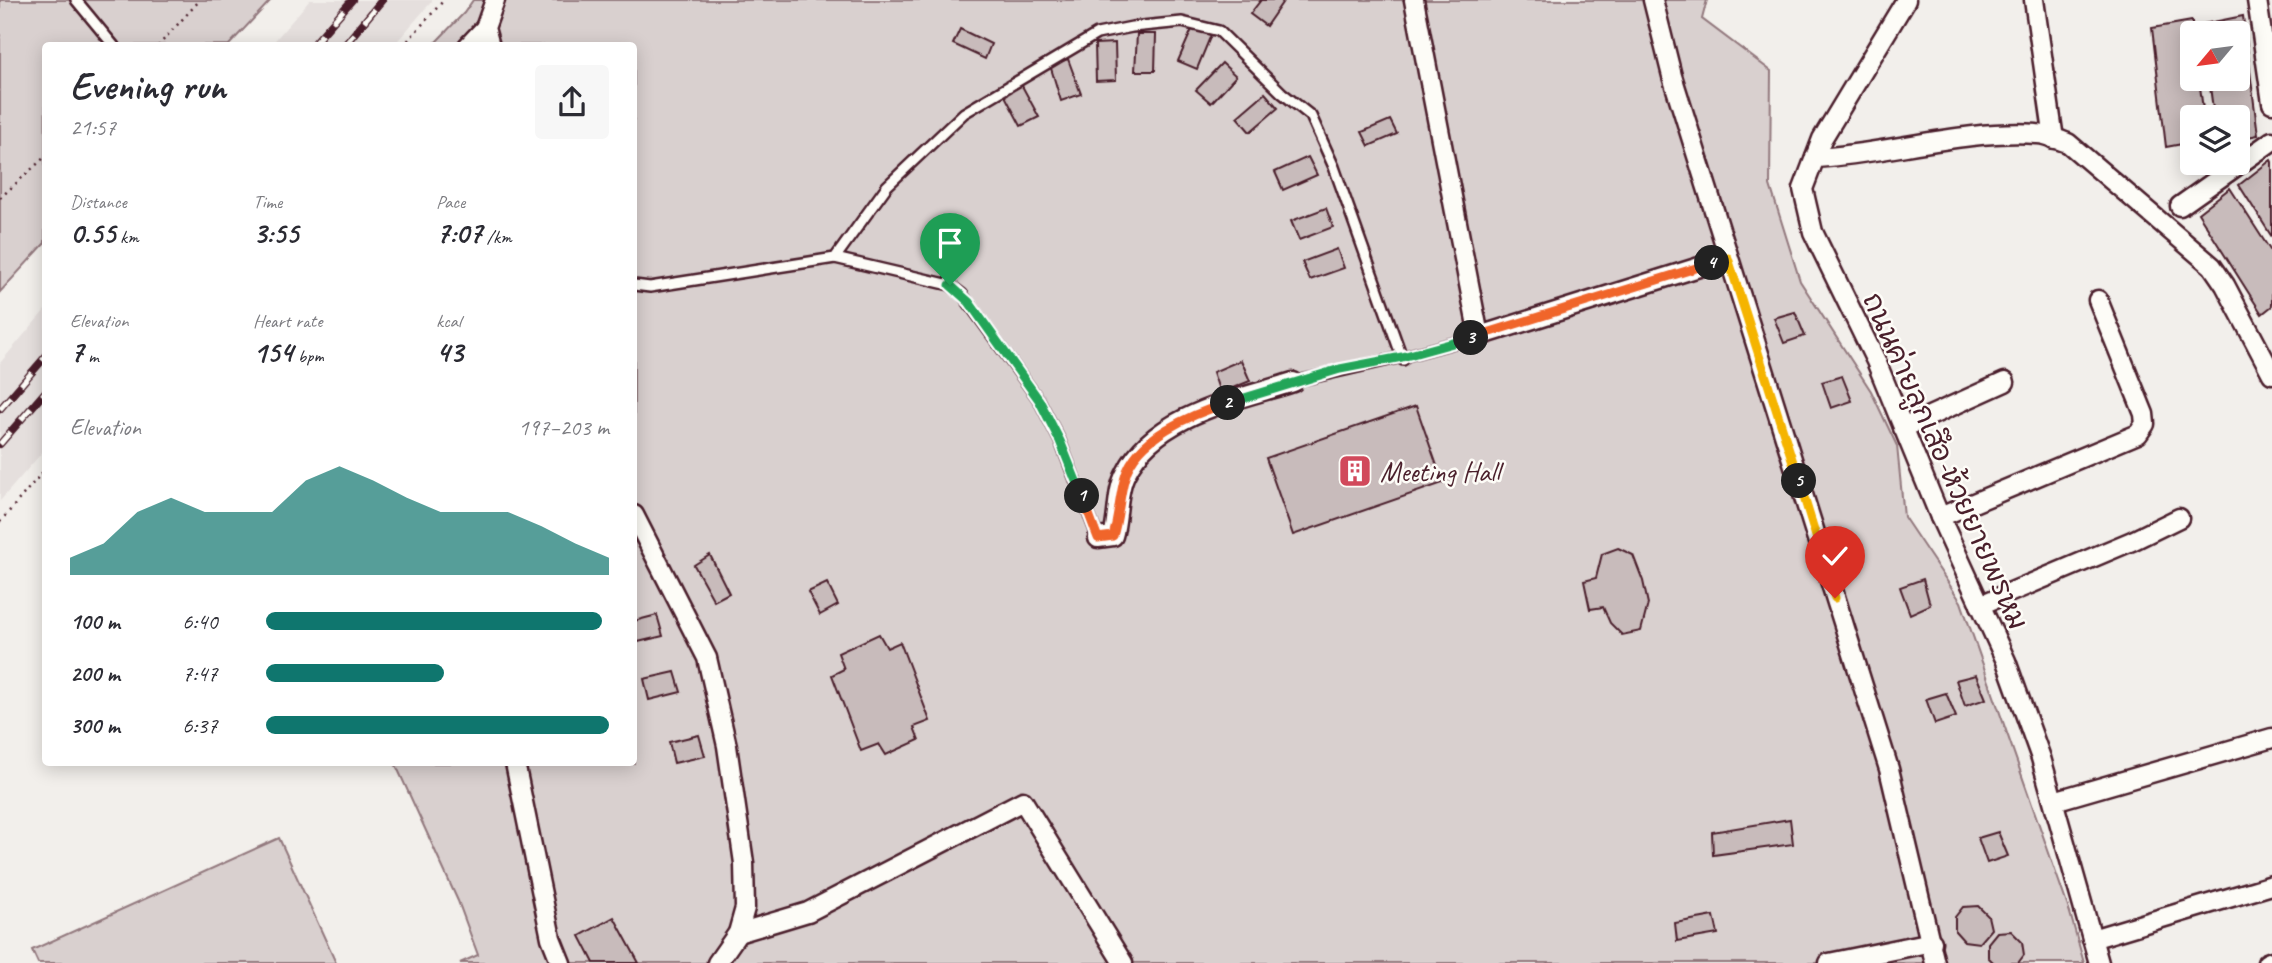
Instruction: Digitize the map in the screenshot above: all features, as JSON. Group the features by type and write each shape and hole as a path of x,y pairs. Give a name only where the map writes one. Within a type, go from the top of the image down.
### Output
{"street":[{"path":"472,42 485,28 495,0"},
{"path":"1414,0 1479,336 1728,258"},
{"path":"1653,0 1672,76 1889,769 1936,963"},
{"name":"ถนนค่ายลูกเสึอ-ห้วยยายพรหม","path":"1906,0 1822,139 1803,189 1813,232 1875,361 1940,517 2006,661 2041,758 2099,963"},
{"path":"2034,0 2054,139"},
{"path":"2257,0 2272,103"},
{"path":"485,28 489,42"},
{"path":"1815,158 1850,156 1985,135 2039,134 2068,144 2212,266 2225,285 2272,374"},
{"path":"2180,206 2272,141"},
{"path":"1940,517 2138,434 2145,424 2144,414 2098,300"},
{"path":"1098,538 1113,536 1125,473 1150,440 1214,408 1293,382"},
{"path":"1903,428 2005,382"},
{"path":"1980,605 2132,541 2179,517"},
{"path":"637,521 707,658 727,746 744,863 745,908 738,933 717,963"},
{"path":"2054,801 2272,738"},
{"path":"516,766 551,938 561,963"},
{"path":"738,933 808,912 1023,801 1123,963"},
{"path":"2092,939 2272,885"},
{"path":"1829,963 1932,942"},
{"path":"2267,963 2272,961"}],"lane":[{"path":"76,0 111,42"},
{"path":"835,258 887,186 964,113 1097,34 1182,22 1219,31 1282,93 1311,116 1334,167 1402,359"},
{"path":"637,285 650,287 835,258 950,285 962,294 1039,400 1060,441 1098,538"},
{"path":"1293,382 1402,359 1479,336"}],"path":[{"path":"162,42 200,0"},
{"path":"406,42 443,0"},
{"path":"0,198 42,160"},
{"path":"0,522 42,473"}],"shaded area":[{"path":"0,0 271,0 232,42 42,42 42,246 0,292"},
{"path":"310,0 433,0 397,42 274,42"},
{"path":"473,0 1707,0 1702,19 1771,71 1770,185 1800,281 1871,391 1897,446 1904,517 1961,602 2070,913 2084,963 460,963 478,955 458,901 396,766 637,766 637,42 436,42"},
{"path":"42,314 42,452 0,501 0,363"},
{"path":"279,838 336,963 38,963 32,950"}],"building":[{"path":"1261,0 1284,0 1266,26 1250,14"},
{"path":"2243,16 2244,21 2218,21"},
{"path":"2180,23 2180,91 2201,91 2202,105 2180,105 2180,144 2166,147 2152,28"},
{"path":"1193,27 1211,35 1197,69 1178,61"},
{"path":"960,29 991,44 985,59 953,44"},
{"path":"1137,34 1156,34 1155,71 1135,71"},
{"path":"1115,43 1116,80 1096,81 1095,44"},
{"path":"1068,59 1081,94 1061,101 1050,65"},
{"path":"1222,63 1236,76 1211,103 1196,90"},
{"path":"2250,72 2258,135 2250,137 2250,105 2212,105 2211,91 2250,91"},
{"path":"1021,84 1039,117 1021,126 1004,94"},
{"path":"1265,93 1278,108 1250,132 1237,117"},
{"path":"1390,120 1397,134 1369,146 1362,132"},
{"path":"1308,157 1317,175 1283,190 1275,172"},
{"path":"2271,160 2272,162 2272,237 2239,185"},
{"path":"2230,188 2272,253 2272,306 2262,314 2198,213"},
{"path":"1326,208 1333,227 1299,240 1291,221"},
{"path":"1337,249 1344,268 1310,280 1302,262"},
{"path":"1795,312 1805,336 1784,343 1774,318"},
{"path":"1241,360 1250,381 1220,393 1213,372"},
{"path":"1842,376 1852,401 1831,408 1822,382"},
{"name":"Meeting Hall","path":"1416,406 1443,483 1293,535 1266,458"},
{"path":"1618,548 1633,555 1648,604 1641,631 1622,635 1610,623 1603,607 1590,609 1584,581 1596,578 1602,554"},
{"path":"710,555 729,593 714,601 694,565"},
{"path":"1923,579 1930,605 1910,614 1900,587"},
{"path":"827,583 838,605 820,615 808,592"},
{"path":"657,615 663,636 637,642 637,620"},
{"path":"879,634 887,648 900,642 930,721 914,727 919,740 886,755 879,744 861,751 832,675 844,669 838,653"},
{"path":"675,672 681,692 649,700 644,679"},
{"path":"1976,675 1986,699 1965,706 1956,680"},
{"path":"1946,693 1956,717 1935,724 1926,699"},
{"path":"699,735 705,756 674,763 669,742"},
{"path":"1790,819 1793,844 1713,855 1712,832"},
{"path":"1998,832 2008,856 1987,863 1978,838"},
{"path":"1978,906 1988,916 1991,929 1979,943 1964,941 1955,931 1955,917 1963,907"},
{"path":"1714,916 1718,934 1677,941 1675,923"},
{"path":"614,917 639,963 594,963 580,936"},
{"path":"2011,931 2022,942 2024,955 2018,963 1994,963 1988,957 1988,943 1997,932"}],"railway":[{"path":"315,42 352,0"},
{"path":"347,42 382,0"},
{"path":"0,409 42,361"},
{"path":"0,444 42,396"}],"place":[{"name":"Meeting Hall","path":"1355,471"}],"route":[{"path":"950,285 969,302 1039,400 1060,441 1098,538 1113,536 1125,473 1150,440 1173,426 1214,408 1293,382 1479,336 1728,258 1835,598"}]}
